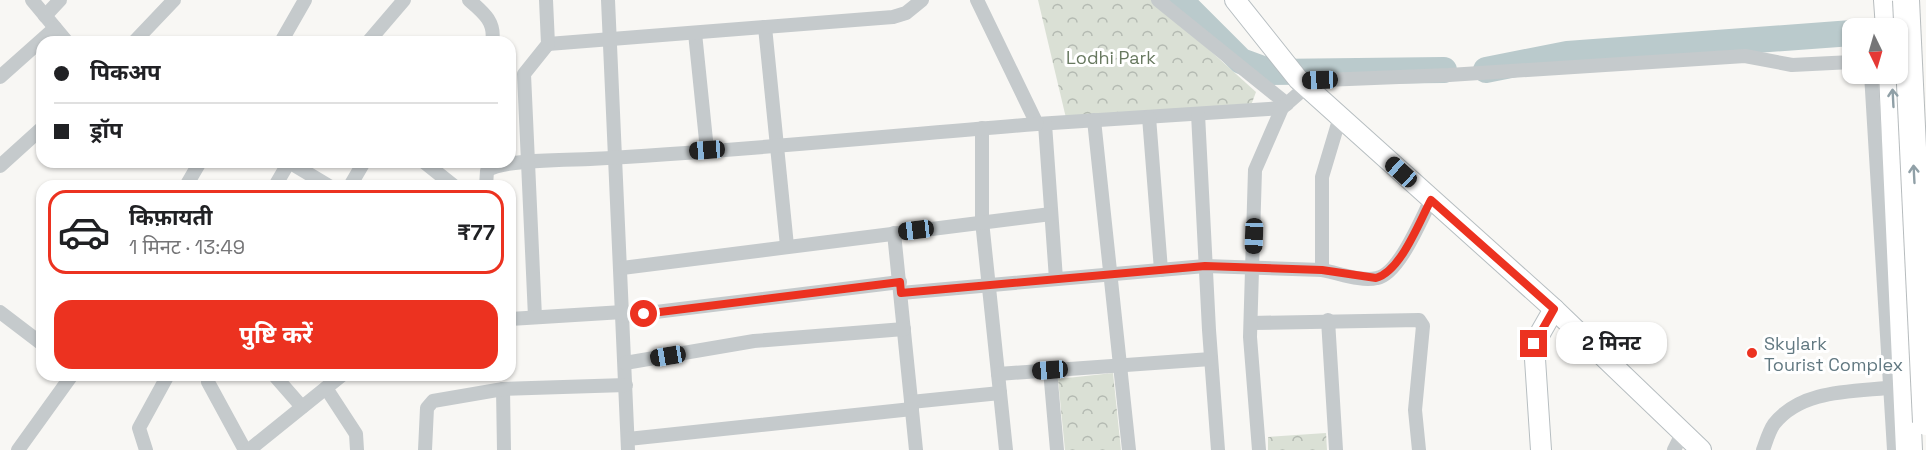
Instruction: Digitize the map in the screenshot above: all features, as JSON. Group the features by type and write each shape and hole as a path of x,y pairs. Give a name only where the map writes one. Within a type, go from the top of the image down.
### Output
{"highway":[{"path":"1890,18 1893,0"},
{"path":"1893,0 1926,422"},
{"path":"1893,84 1908,386 1909,450"}],"street":[{"path":"32,0 62,36"},
{"path":"45,16 60,0"},
{"path":"140,36 174,0"},
{"path":"287,36 305,0"},
{"path":"373,36 404,0"},
{"path":"469,0 486,15 492,27 492,36"},
{"path":"535,317 524,74 548,44 546,0"},
{"path":"608,0 622,268 628,444 1000,393"},
{"path":"548,44 893,17 906,13 922,0"},
{"path":"977,0 1041,124 1056,279"},
{"path":"1158,0 1284,106"},
{"path":"1235,0 1297,78 1554,309 1678,441 1701,450"},
{"path":"765,27 787,246"},
{"path":"46,36 55,28"},
{"path":"695,33 707,150"},
{"path":"0,76 36,45"},
{"path":"1297,78 1449,75 1745,56 1792,65 1842,62"},
{"path":"1259,450 1251,323 1255,170 1297,78"},
{"path":"1872,84 1908,386 1894,450"},
{"path":"516,163 1284,106"},
{"path":"1198,114 1205,266 1218,450"},
{"path":"1149,117 1161,270"},
{"path":"1322,270 1322,177 1340,117"},
{"path":"1094,120 1129,450"},
{"path":"982,128 982,221 1005,450"},
{"path":"0,166 36,133"},
{"path":"299,168 319,180"},
{"path":"432,168 446,180"},
{"path":"516,319 623,314 900,288 989,285 1205,266 1322,270 1368,279 1385,276 1395,266 1431,200"},
{"path":"622,268 1051,214"},
{"path":"894,233 916,450"},
{"path":"1541,450 1534,344 1554,309"},
{"path":"0,312 36,339"},
{"path":"1251,323 1416,319 1422,322 1415,410 1419,450"},
{"path":"1328,320 1336,450"},
{"path":"625,363 754,341 904,329"},
{"path":"998,374 1211,359"},
{"path":"1050,370 1058,450"},
{"path":"18,450 68,381"},
{"path":"146,450 139,428 165,381"},
{"path":"279,381 302,407"},
{"path":"208,382 247,450 335,381"},
{"path":"425,450 427,408 433,401 503,389 626,385"},
{"path":"1763,450 1774,424 1800,402 1823,395 1908,386"},
{"path":"326,388 356,434 357,450"},
{"path":"503,389 504,450"}],"green space":[{"name":"Lodhi Park","path":"1038,0 1154,0 1256,92 1250,108 1066,118"},
{"path":"1113,373 1121,450 1065,450 1058,379"},
{"path":"1326,433 1327,450 1268,450 1268,437"}],"waterway":[{"path":"1180,0 1241,61 1271,72 1444,70"},
{"path":"1486,70 1567,54 1842,34"}],"place":[{"name":"Skylark Tourist Complex","path":"1752,353"}],"route":[{"path":"644,314 900,282 901,293 1205,266 1322,270 1368,279 1376,278 1385,276 1395,266 1431,200 1554,309 1534,344"}]}
